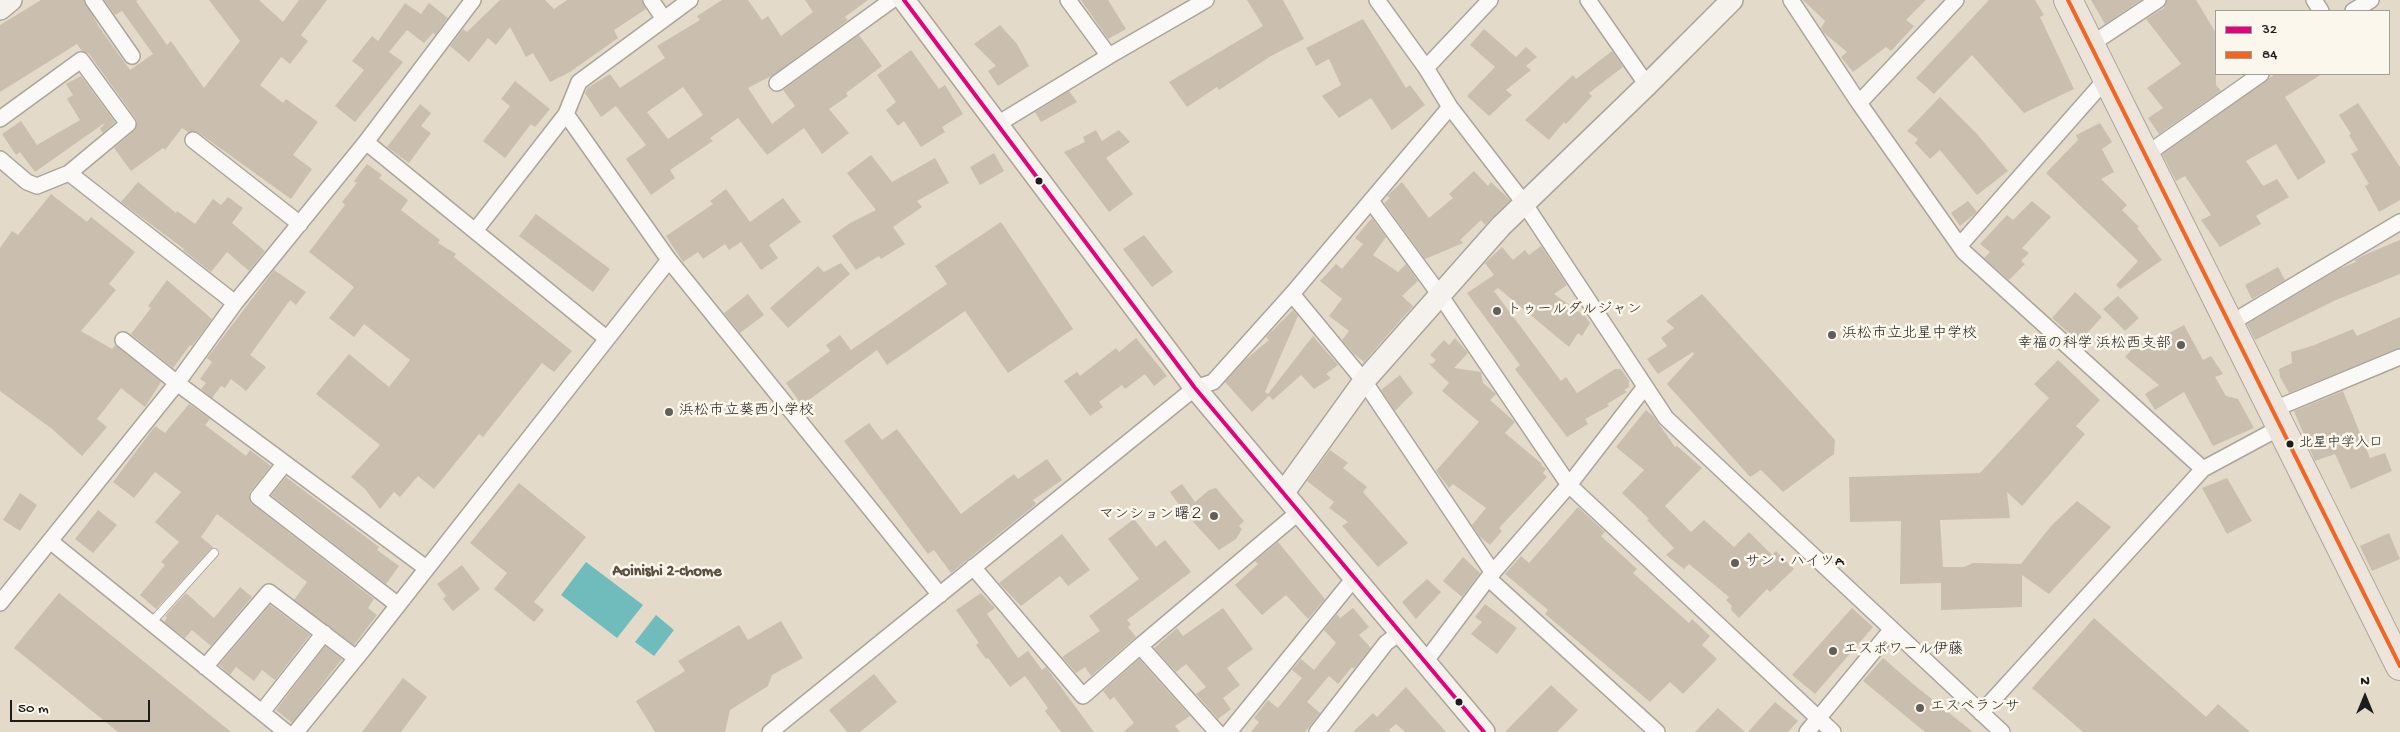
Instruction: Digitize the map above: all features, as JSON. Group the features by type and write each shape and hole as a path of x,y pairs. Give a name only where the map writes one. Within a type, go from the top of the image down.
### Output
{"highway":[{"path":"2068,0 2144,156 2231,323 2276,419 2392,632 2400,666"}],"main road":[{"path":"0,9 11,0"},
{"path":"904,0 1195,388 1355,577 1480,731"},
{"path":"1284,492 1364,382 1440,295 1524,203 1732,0"}],"street":[{"path":"93,0 132,56"},
{"path":"0,603 177,383 235,304 366,142 473,0"},
{"path":"650,0 664,19"},
{"path":"476,231 566,114 579,82 690,0"},
{"path":"777,83 892,0"},
{"path":"1068,0 1109,56"},
{"path":"996,125 1206,0"},
{"path":"1377,0 1426,68 1450,107 1524,203 1644,388 1666,418 2002,732"},
{"path":"1426,68 1490,0"},
{"path":"1588,0 1647,85"},
{"path":"1791,0 1859,103 1960,246 2203,469"},
{"path":"1859,103 1956,0"},
{"path":"2090,45 2158,0"},
{"path":"2355,10 2371,0"},
{"path":"0,119 81,60 128,124 69,173 37,186 27,182 0,158"},
{"path":"2144,156 2260,75"},
{"path":"1960,246 2107,78"},
{"path":"770,732 1195,388 1213,382 1372,202 1450,107"},
{"path":"566,114 669,260 940,595"},
{"path":"193,140 300,224"},
{"path":"366,142 606,338"},
{"path":"69,173 235,304"},
{"path":"1372,202 1440,295 1569,485 1833,732"},
{"path":"2231,323 2400,222"},
{"path":"296,732 669,260"},
{"path":"1292,294 1364,382 1491,575 1657,732"},
{"path":"123,340 177,383 426,568"},
{"path":"1981,713 2203,469 2276,419 2400,357"},
{"path":"1425,662 1491,575 1569,485 1644,388"},
{"path":"285,463 258,496 398,605"},
{"path":"973,567 1083,696 1300,511"},
{"path":"50,542 286,732"},
{"path":"1229,732 1355,577"},
{"path":"206,667 269,592 356,658"},
{"path":"1807,732 1892,629"},
{"path":"1318,732 1386,643 1400,632"},
{"path":"262,712 324,634"},
{"path":"1140,646 1216,732"}],"lane":[{"path":"151,624 214,553"}],"water":[{"path":"586,562 643,605 617,638 561,595"},
{"path":"656,615 674,630 654,656 635,642"}],"building":[{"path":"41,0 84,0 99,27 130,70 153,54 122,11 115,15 104,0 138,0 136,1 167,45 171,41 204,88 240,41 209,0 259,0 283,22 299,0 327,0 301,35 308,41 290,64 281,57 260,85 283,103 286,99 318,122 293,155 312,169 291,199 199,133 194,131 188,132 182,128 165,150 163,148 131,171 114,148 134,131 137,123 136,119 89,54 82,51 77,44 0,92 0,25"},
{"path":"500,0 545,0 554,9 567,0 642,0 646,9 614,30 618,38 570,72 550,82 533,53 526,57 510,27 496,45 488,38 469,62 450,46 463,29 467,32"},
{"path":"722,0 748,0 762,20 768,16 781,36 813,12 805,0 868,0 845,17 848,20 773,75 748,88 772,124 795,106 783,90 859,35 882,66 846,93 848,96 829,109 849,133 822,154 804,128 767,155 738,118 710,138 713,141 670,170 675,178 651,195 626,159 646,145 616,106 601,117 585,93 587,88 610,74 620,88 665,58 657,46 700,20 697,16","holes":["683,87 703,115 668,139 647,112"]},
{"path":"1081,0 1108,0 1126,29 1108,39"},
{"path":"1247,0 1283,0 1304,39 1271,56 1219,90 1217,87 1187,107 1169,82 1263,26"},
{"path":"1803,0 1926,0 1906,20 1914,26 1891,51 1886,47 1853,72 1841,57 1847,52 1823,32 1821,28 1825,21"},
{"path":"1989,0 2035,0 2044,15 2040,17 2074,89 2024,113 1972,55 1934,94 1916,78"},
{"path":"2091,0 2141,0 2105,24"},
{"path":"2167,0 2196,0 2215,31 2216,85 2221,91 2159,134 2148,118 2163,108 2147,88 2181,64 2146,19 2164,8"},
{"path":"405,3 421,14 429,3 448,18 435,35 433,33 424,43 407,30 389,52 403,62 355,122 335,106 364,70 352,61 372,36 378,41"},
{"path":"1363,19 1406,88 1410,85 1425,105 1392,130 1371,98 1339,118 1322,96 1341,85 1329,59 1316,66 1306,48"},
{"path":"1000,25 1017,44 1029,66 998,86 988,71 996,66 974,44"},
{"path":"1484,29 1516,57 1526,47 1537,57 1526,66 1531,70 1506,90 1512,95 1489,116 1467,96 1495,67 1470,45"},
{"path":"911,50 939,89 945,85 963,114 942,127 945,132 921,147 904,121 898,126 886,110 896,102 877,75"},
{"path":"1612,51 1623,67 1589,93 1592,96 1566,124 1564,122 1549,140 1525,120 1573,75 1576,79"},
{"path":"2274,75 2320,75 2285,97 2326,162 2298,180 2276,144 2246,161 2263,186 2277,179 2289,197 2256,216 2261,224 2220,247 2201,220 2211,215 2185,176 2176,181 2162,154"},
{"path":"81,76 115,122 103,133 100,129 106,122 35,172 20,152 16,155 2,134 21,121 37,145 80,120 67,99 73,95 66,84"},
{"path":"515,81 550,109 535,127 531,124 505,158 483,141 510,106 501,99"},
{"path":"1069,91 1077,102 1041,122 1035,112"},
{"path":"1940,97 1977,134 2008,171 1977,195 1940,150 1930,159 1915,143 1918,139 1907,131"},
{"path":"2358,103 2400,167 2400,200 2379,212 2365,186 2369,184 2351,154 2358,150 2339,115"},
{"path":"420,104 431,113 421,126 431,133 409,163 387,147"},
{"path":"2100,123 2112,142 2102,149 2114,172 2101,179 2127,205 2122,210 2139,227 2137,228 2162,260 2120,289 2116,285 2138,261 2046,173 2078,140 2076,135"},
{"path":"1096,130 1102,141 1119,130 1130,142 1106,158 1133,194 1109,212 1064,152 1085,142 1083,137"},
{"path":"994,153 1004,171 980,185 970,167"},
{"path":"871,155 892,182 935,158 949,183 917,201 922,207 893,227 905,244 881,259 879,256 856,270 832,236 850,223 876,210 847,173"},
{"path":"367,164 382,175 379,178 408,200 401,210 440,240 438,243 456,254 454,257 572,351 554,372 542,363 483,437 479,434 434,489 418,476 400,497 394,492 380,509 365,489 351,477 380,445 316,394 349,354 389,387 410,360 364,324 354,337 329,318 354,287 309,252 345,205 342,202 357,183 354,181"},
{"path":"1474,171 1488,186 1491,182 1510,200 1485,225 1481,220 1460,240 1463,243 1425,259 1384,203 1390,198 1387,196 1402,182 1429,218 1453,198 1449,194"},
{"path":"138,182 176,213 177,211 195,224 213,199 221,205 228,197 243,208 232,223 265,251 249,271 227,252 211,272 184,249 121,202"},
{"path":"726,189 750,222 783,198 801,222 769,245 778,258 761,270 741,242 729,250 725,244 703,259 698,252 683,262 666,236 713,204 710,201"},
{"path":"51,194 87,222 91,217 135,252 109,284 116,290 81,331 112,349 115,345 161,382 145,407 121,388 97,419 107,427 82,456 52,429 0,391 0,248 12,231 18,235"},
{"path":"1968,201 1977,212 1960,226 1951,213"},
{"path":"2032,201 2051,217 2022,248 2029,253 2021,261 2025,264 2009,280 1984,258 1990,252 1980,244 2007,215 2013,220"},
{"path":"536,214 610,269 593,292 519,236"},
{"path":"1372,218 1386,237 1373,255 1398,272 1406,264 1418,281 1402,296 1413,306 1364,362 1342,340 1349,331 1329,316 1342,299 1320,281 1336,264 1342,269 1363,244 1355,238"},
{"path":"1001,222 1073,329 1008,373 965,311 887,365 877,350 802,405 786,383 830,351 826,345 840,335 851,350 947,284 935,266"},
{"path":"1144,235 1173,272 1152,287 1123,249"},
{"path":"2400,240 2400,274 2336,300 2255,340 2247,324 2341,268 2356,262 2355,260 2362,256"},
{"path":"1541,246 1567,285 1554,294 1585,316 1590,323 1582,336 1578,333 1569,347 1498,288 1494,291 1561,381 1566,377 1577,393 1615,369 1621,369 1629,381 1629,387 1624,390 1627,392 1607,404 1609,406 1585,419 1588,424 1567,437 1515,369 1520,365 1467,293 1494,275 1485,263 1502,247 1513,260 1525,250 1529,255"},
{"path":"841,263 850,274 788,328 770,308 818,266 824,272"},
{"path":"2278,267 2285,280 2252,299 2245,285"},
{"path":"274,270 306,292 296,305 290,300 250,355 266,367 246,391 231,379 225,388 221,386 212,398 201,389 206,383 200,379 212,362 207,358"},
{"path":"167,280 212,319 173,368 131,334 151,308 148,306"},
{"path":"2075,292 2102,317 2079,342 2052,318"},
{"path":"748,294 764,315 740,333 724,313"},
{"path":"1702,294 1835,440 1834,454 1783,492 1761,470 1750,477 1667,384 1694,354 1693,352 1658,374 1647,359 1667,346 1661,338 1674,328 1666,321"},
{"path":"2118,296 2139,318 2125,331 2103,309"},
{"path":"1293,310 1298,316 1265,392 1268,394 1313,336 1338,365 1326,374 1331,378 1314,389 1301,375 1273,400 1269,396 1252,412 1225,382 1245,360 1269,340 1266,337"},
{"path":"2400,317 2400,348 2289,393 2280,377 2279,369 2292,363 2291,352 2312,346 2353,329 2357,336"},
{"path":"2184,325 2203,360 2211,356 2223,374 2215,377 2226,396 2238,399 2254,428 2213,446 2184,392 2155,410 2145,394 2159,385 2125,357 2141,339 2148,344"},
{"path":"1136,338 1167,376 1154,386 1145,374 1125,389 1122,385 1099,402 1103,407 1090,416 1064,381 1077,372 1080,376 1116,348 1119,352"},
{"path":"1455,338 1468,353 1454,368 1481,372 1483,383 1496,394 1490,400 1515,422 1505,433 1546,469 1543,473 1547,477 1499,528 1502,531 1490,545 1479,536 1472,525 1486,508 1453,484 1449,488 1436,471 1479,422 1442,391 1449,383 1428,363 1432,364 1436,360 1430,355 1444,340 1449,345"},
{"path":"2058,360 2100,400 2076,426 2085,434 2022,506 2007,492 2010,518 1940,520 1943,567 1964,567 1973,563 2021,564 2051,526 2077,501 2111,527 2049,594 2022,575 2022,607 1941,610 1941,583 1900,584 1901,521 1850,522 1849,477 1980,473 2049,398 2034,384"},
{"path":"1400,375 1413,393 1395,411 1381,390"},
{"path":"2343,391 2370,458 2385,453 2392,471 2351,489 2335,454 2315,461 2294,411"},
{"path":"189,404 210,419 205,425 246,456 250,450 271,466 250,492 249,496 252,504 374,599 368,608 377,615 354,645 294,600 307,582 217,514 201,537 213,547 156,609 140,595 165,565 161,562 179,542 155,522 181,492 155,472 134,498 113,482 155,426 165,433"},
{"path":"1646,410 1654,417 1675,447 1677,446 1702,468 1665,506 1691,532 1704,520 1734,547 1749,532 1772,555 1776,551 1794,569 1770,592 1767,589 1739,618 1731,610 1732,606 1726,600 1729,597 1689,564 1684,569 1666,555 1674,548 1647,520 1649,519 1622,493 1644,470 1616,447"},
{"path":"869,423 882,440 897,429 961,514 1014,474 1018,479 1047,459 1062,480 1033,500 1036,504 951,573 934,550 928,554 844,441"},
{"path":"1330,450 1348,463 1343,468 1367,487 1363,492 1408,543 1378,567 1342,526 1348,522 1329,508 1334,502 1307,481"},
{"path":"286,477 379,547 377,550 399,566 386,584 271,495"},
{"path":"2227,478 2252,521 2227,534 2202,488"},
{"path":"519,483 586,537 534,602 544,610 534,622 494,589 507,573 470,543"},
{"name":"マンション曙２","path":"1182,484 1195,502 1209,490 1216,488 1244,521 1239,526 1242,529 1236,539 1219,550 1184,512 1170,492"},
{"path":"20,493 37,505 20,531 3,520"},
{"path":"1578,507 1605,532 1601,536 1637,569 1633,573 1689,623 1692,619 1710,636 1702,645 1717,659 1683,694 1670,682 1650,702 1545,614 1548,610 1505,574 1521,556 1529,563"},
{"path":"98,510 117,525 93,553 75,539"},
{"path":"1134,519 1156,547 1165,540 1191,572 1127,620 1131,624 1128,627 1136,637 1091,676 1085,667 1076,673 1062,657 1100,631 1089,616 1139,579 1108,539"},
{"path":"2389,533 2400,559 2372,571 2360,546"},
{"path":"1062,534 1090,570 1068,586 1060,576 1021,606 999,583"},
{"path":"1278,542 1325,599 1308,619 1286,595 1262,615 1235,585 1258,564 1255,561"},
{"path":"1463,557 1480,573 1462,597 1443,581"},
{"path":"462,565 480,589 453,611 443,599 446,596 437,584"},
{"path":"1427,579 1441,592 1416,619 1402,602"},
{"path":"240,587 252,597 211,646 192,630 185,638 164,622 167,618 165,616 186,593 214,618"},
{"path":"59,593 231,732 118,732 14,648"},
{"path":"981,593 995,608 987,614 1018,658 1028,651 1042,670 1046,667 1094,732 1061,732 1045,711 1048,708 1025,676 1010,687 988,658 986,659 976,645 979,643 956,610"},
{"path":"1485,604 1517,628 1497,654 1471,634 1482,622 1475,617"},
{"path":"270,605 310,635 275,680 262,670 254,681 236,667 230,675 219,665"},
{"path":"1223,608 1253,649 1227,668 1240,685 1223,698 1231,709 1218,719 1196,694 1206,687 1186,664 1176,672 1154,648 1177,628 1183,636"},
{"path":"1353,608 1369,627 1359,635 1371,648 1354,669 1352,667 1338,684 1329,676 1307,702 1320,713 1305,732 1251,732 1259,722 1254,718 1268,700 1278,708 1302,678 1292,670 1301,659 1314,670 1336,643 1324,630 1337,614 1340,618"},
{"name":"エスポワール伊藤","path":"1852,608 1873,627 1815,694 1792,675"},
{"path":"2094,618 2206,717 2218,704 2250,732 2083,732 2032,688"},
{"path":"781,621 803,658 772,675 768,686 730,710 725,732 655,732 636,701 685,671 678,661 739,625 748,640"},
{"path":"325,646 342,659 292,723 276,710"},
{"name":"エスペランサ","path":"1883,658 1973,732 1925,732 1863,681"},
{"path":"1139,659 1190,716 1175,726 1180,732 1123,732 1134,723 1114,697 1110,700 1103,691"},
{"path":"874,674 897,702 860,732 847,732 829,710"},
{"path":"403,678 427,697 401,732 362,732"},
{"path":"1551,685 1578,710 1557,732 1505,732"},
{"path":"1406,687 1446,732 1405,732 1396,724 1389,730 1391,732 1353,732 1373,713 1377,717"},
{"path":"1775,702 1798,721 1788,732 1748,732"},
{"path":"1718,708 1745,732 1695,732"}],"transit line":[{"name":"32","path":"904,0 1195,388 1484,732"},
{"name":"84","path":"2068,0 2400,666"}],"place":[{"name":"トゥールダルジャン","path":"1497,311"},
{"name":"浜松市立北星中学校","path":"1832,335"},
{"name":"幸福の科学 浜松西支部","path":"2181,345"},
{"name":"浜松市立葵西小学校","path":"669,412"},
{"name":"北星中学入口","path":"2290,444"},
{"name":"マンション曙２","path":"1214,516"},
{"name":"サン・ハイツA","path":"1735,563"},
{"name":"エスポワール伊藤","path":"1833,651"},
{"name":"エスペランサ","path":"1920,708"}],"district":[{"name":"Aoinishi 2-chome","path":"667,573"}]}
